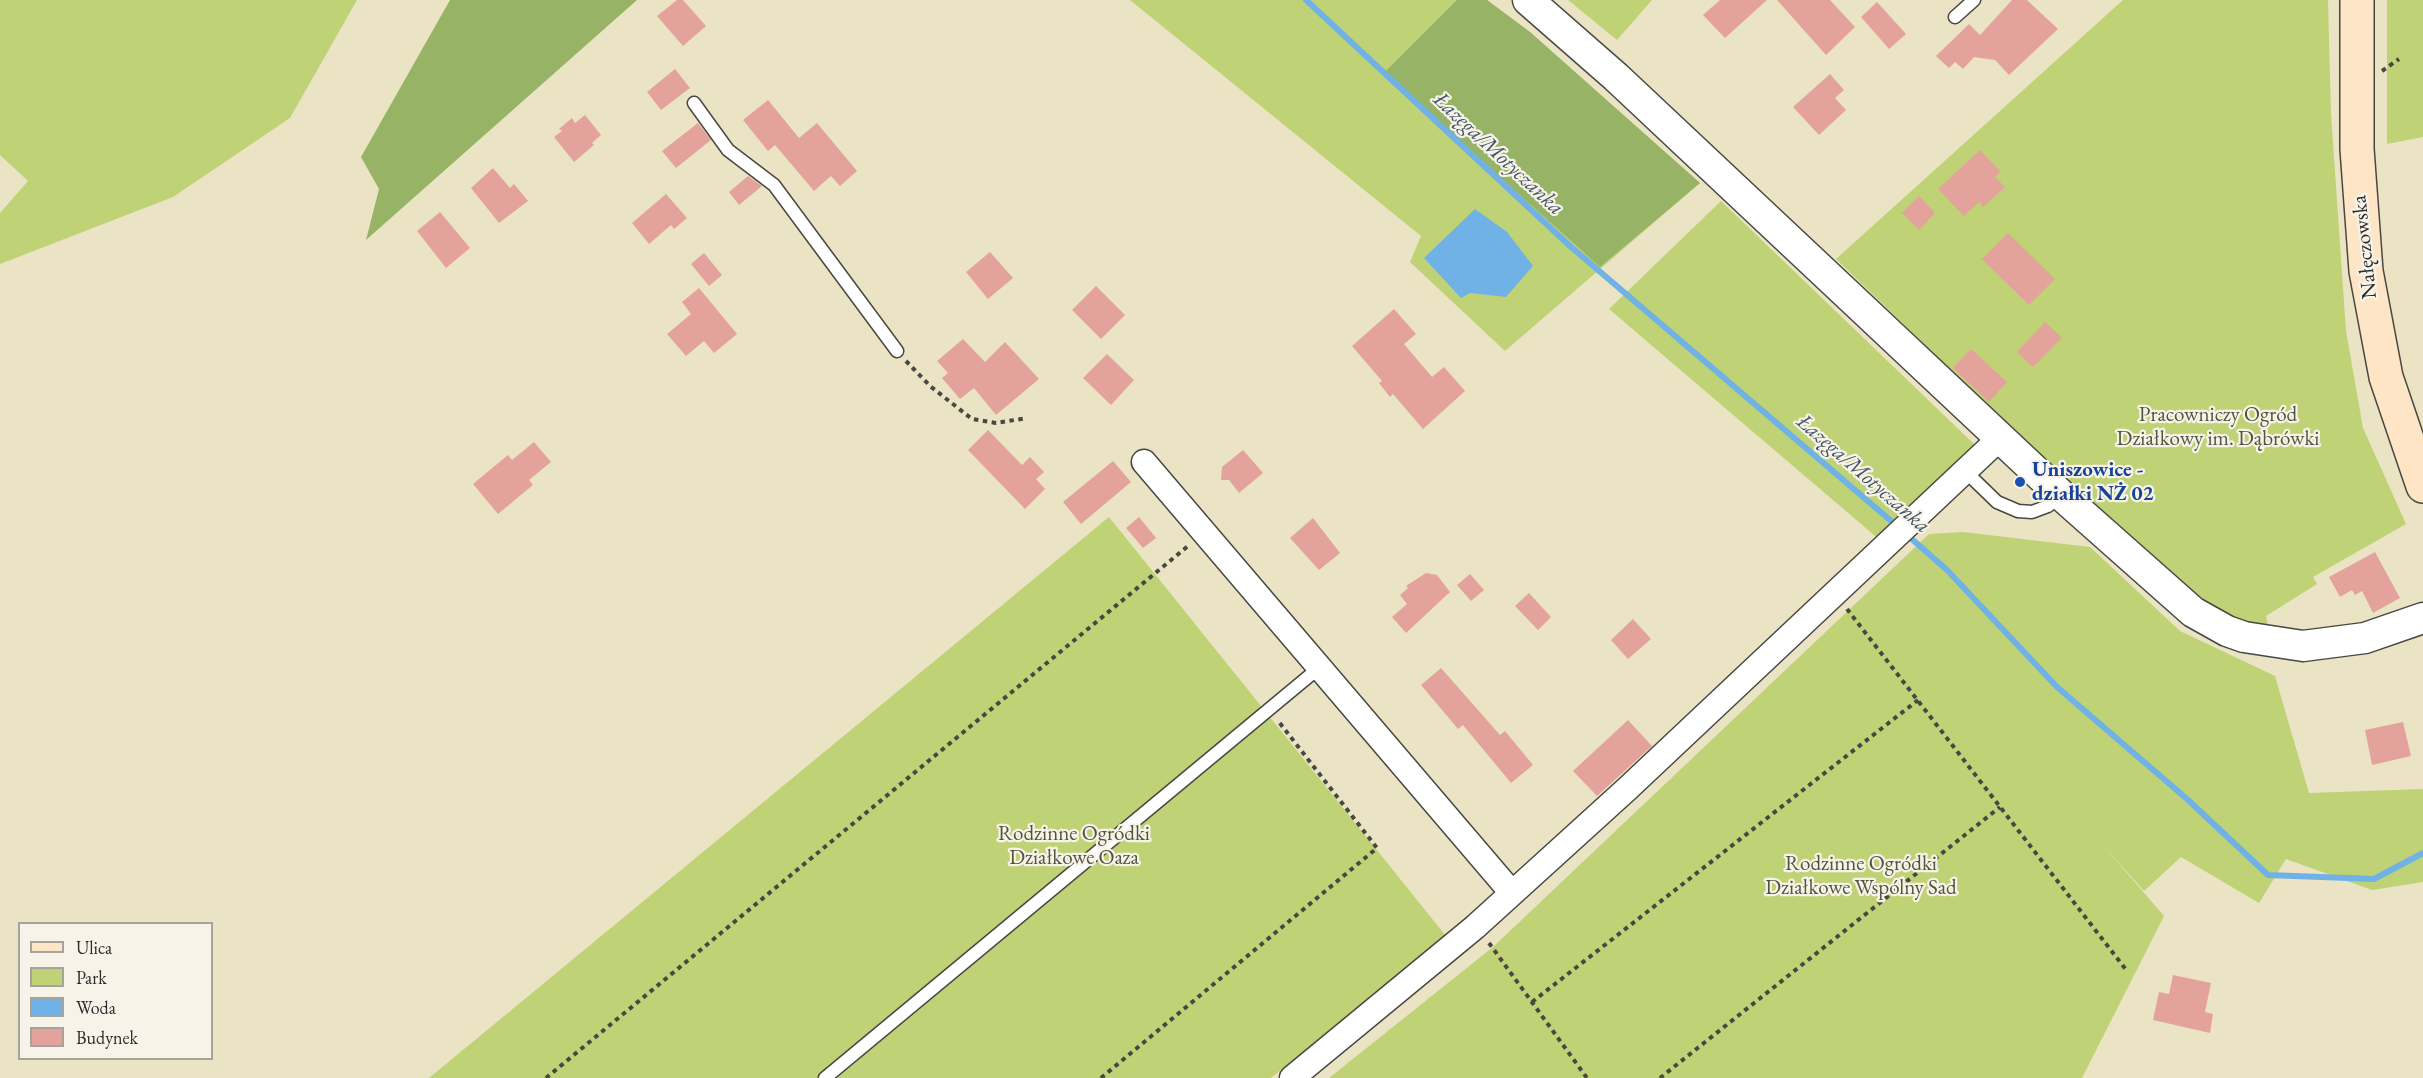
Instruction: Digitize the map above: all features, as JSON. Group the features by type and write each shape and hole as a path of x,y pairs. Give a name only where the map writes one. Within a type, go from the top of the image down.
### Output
{"main road":[{"name":"Nałęczowska","path":"2357,0 2357,149 2366,271 2386,377 2423,486"}],"street":[{"path":"1528,0 1616,77 2061,495 2180,602 2206,620 2244,638 2290,645 2333,644 2365,638 2423,618"},
{"path":"1292,1078 1475,927 1836,594 2000,438"},
{"path":"1144,462 1512,893"}],"lane":[{"path":"1955,17 1974,0"},
{"path":"694,103 729,150 774,185 897,351"},
{"path":"1965,472 1997,502 2018,511 2032,512 2048,506 2061,495"},
{"path":"825,1078 1320,667"}],"path":[{"path":"897,351 930,386 972,418 996,423 1027,418"},
{"path":"546,1078 1205,532"},
{"path":"1836,594 2127,971"},
{"path":"1532,1002 1918,700"},
{"path":"1101,1078 1377,848 1269,710"},
{"path":"1660,1078 2000,807"},
{"path":"1475,927 1587,1078"}],"green space":[{"path":"0,0 357,0 290,118 173,197 0,264 0,213 28,181 0,155"},
{"path":"450,0 637,0 366,240 379,189 361,157"},
{"path":"1130,0 1487,0 1530,32 1700,183 1505,351 1410,262 1421,236"},
{"path":"1457,0 1487,0 1530,32 1700,183 1600,267 1384,73"},
{"path":"1568,0 1652,0 1617,40"},
{"name":"Pracowniczy Ogród Działkowy im. Dąbrówki","path":"2123,0 2328,0 2331,114 2346,331 2363,428 2406,524 2313,577 2317,584 2266,616 2269,630 2249,625 2217,609 2141,553 1836,259"},
{"path":"2387,0 2423,0 2423,137 2387,144"},
{"path":"1721,201 1976,446 1881,541 1609,309"},
{"name":"Rodzinne Ogródki Działkowe Oaza","path":"1109,517 1446,936 1271,1078 429,1078"},
{"name":"Rodzinne Ogródki Działkowe Wspólny Sad","path":"1963,532 2090,547 2180,631 2275,676 2309,793 2423,789 2423,882 2372,890 2286,859 2259,903 2181,857 2144,891 2102,844 2164,916 2082,1078 1329,1078 1493,947 1929,534"}],"water":[{"path":"1475,209 1507,232 1533,266 1506,297 1470,293 1461,298 1424,258"}],"building":[{"path":"677,0 683,0 706,26 683,46 657,16"},
{"path":"1720,0 1767,0 1725,38 1703,15"},
{"path":"1777,0 1830,0 1855,27 1826,55"},
{"path":"2012,0 2027,0 2058,29 2009,75 1995,60 1974,57 1963,69 1955,62 1949,68 1936,56 1969,24 1980,35"},
{"path":"1877,2 1906,34 1889,49 1861,17"},
{"path":"675,69 690,88 661,110 647,92"},
{"path":"1830,74 1844,90 1835,98 1846,110 1819,135 1793,107"},
{"path":"768,100 799,138 817,123 857,171 840,186 831,176 814,191 775,145 768,151 743,120"},
{"path":"585,115 601,135 592,143 594,145 574,162 554,137 562,131 559,129 572,118 575,123"},
{"path":"698,123 711,140 676,168 662,151"},
{"path":"1980,150 2000,171 1995,177 2005,187 1983,207 1979,202 1964,216 1938,189"},
{"path":"493,168 510,188 514,184 528,201 499,223 471,188"},
{"path":"748,176 762,186 739,205 729,192"},
{"path":"666,194 687,218 674,229 671,225 649,244 632,223"},
{"path":"1919,196 1935,213 1919,230 1902,213"},
{"path":"440,212 470,248 446,268 417,231"},
{"path":"2008,233 2055,279 2029,305 1982,259"},
{"path":"990,252 1013,278 988,299 966,272"},
{"path":"704,253 722,275 709,286 691,264"},
{"path":"1096,286 1125,315 1101,339 1072,310"},
{"path":"699,288 737,334 714,353 704,341 686,356 667,334 691,314 682,302"},
{"path":"1394,309 1416,334 1404,344 1432,377 1444,367 1465,391 1423,429 1393,394 1390,397 1379,383 1382,381 1352,346"},
{"path":"2045,322 2062,338 2033,367 2017,352"},
{"path":"963,339 985,362 1005,342 1039,379 996,415 974,388 960,399 942,378 948,373 937,361"},
{"path":"1971,349 2007,382 1989,402 1953,368"},
{"path":"1107,354 1134,380 1111,405 1083,378"},
{"path":"988,430 1022,465 1030,457 1044,472 1036,479 1045,489 1025,509 968,450"},
{"path":"534,442 551,462 529,480 533,485 498,514 473,484 508,455 512,460"},
{"path":"1243,450 1263,473 1239,493 1229,480 1221,480 1222,467"},
{"path":"1113,461 1131,482 1081,524 1063,502"},
{"path":"1139,517 1156,538 1143,548 1126,528"},
{"path":"1313,518 1340,553 1319,570 1290,538"},
{"path":"2375,552 2400,598 2373,613 2362,591 2355,595 2352,590 2340,597 2329,577"},
{"path":"1426,573 1437,575 1450,592 1406,633 1392,617 1407,604 1400,595 1408,588 1406,586"},
{"path":"1470,574 1484,590 1471,601 1457,585"},
{"path":"1529,593 1551,617 1538,630 1515,606"},
{"path":"1633,619 1651,639 1628,659 1611,640"},
{"path":"1441,668 1500,735 1505,731 1533,765 1511,783 1463,725 1458,729 1421,685"},
{"path":"1628,720 1652,746 1597,796 1573,771"},
{"path":"2403,722 2411,756 2372,765 2365,730"},
{"path":"2173,975 2211,983 2205,1012 2213,1014 2210,1033 2153,1020 2159,992 2169,994"}],"waterway":[{"name":"Łazęga/Motyczanka","path":"1306,0 1570,246 1897,526"},
{"name":"Łazęga/Motyczanka","path":"1905,533 1947,570 2057,687 2187,799 2268,875 2374,879 2423,853"}],"place":[{"name":"Uniszowice - działki NŻ 02","path":"2020,482"}]}
